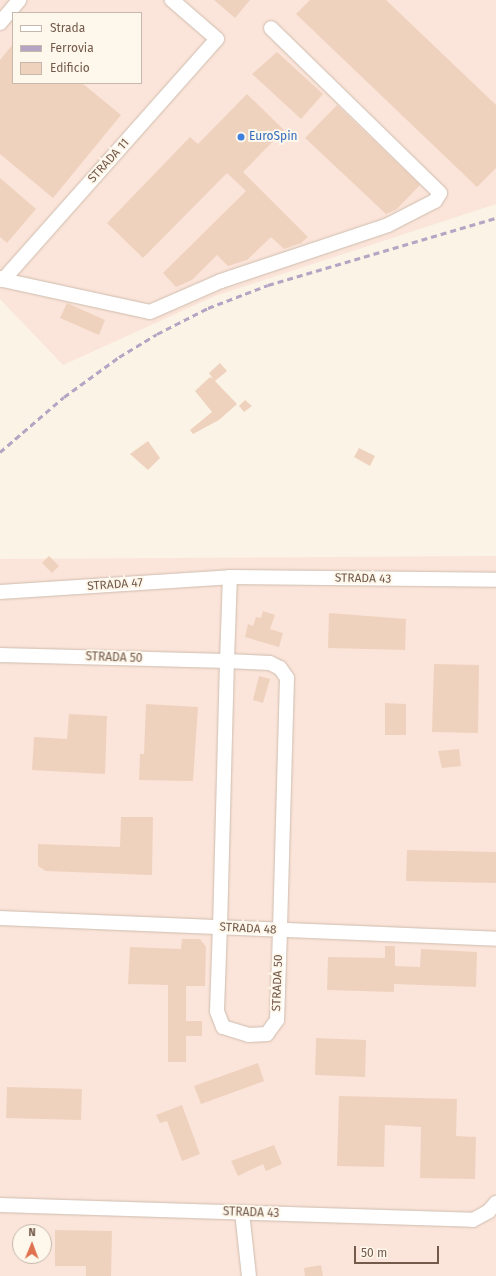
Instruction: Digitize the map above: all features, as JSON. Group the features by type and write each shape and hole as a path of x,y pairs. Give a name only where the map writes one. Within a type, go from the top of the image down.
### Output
{"street":[{"path":"0,23 19,0"},
{"name":"STRADA 11","path":"1,279 217,39 172,0"},
{"path":"1,279 150,312 221,281 388,225 435,201 440,193 271,28"},
{"name":"STRADA 43","path":"230,577 496,580"},
{"name":"STRADA 47","path":"0,592 230,577"},
{"name":"STRADA 50","path":"0,655 228,661 270,663 280,668 287,678 277,1020 267,1034 249,1036 223,1027 217,1011 228,661 230,577"},
{"name":"STRADA 48","path":"0,918 496,939"},
{"name":"STRADA 43","path":"0,1205 473,1220 490,1211 496,1203"},
{"path":"242,1212 249,1276"}],"shaded area":[{"path":"0,0 496,0 496,204 215,296 63,365 0,299"},
{"path":"496,556 496,1276 0,1276 0,559"}],"building":[{"path":"214,0 250,0 235,18"},
{"path":"310,0 386,0 496,105 496,168 477,187 296,14"},
{"path":"12,45 12,84 83,84 121,115 53,198 0,154 0,60"},
{"path":"277,52 323,94 301,119 252,74"},
{"path":"247,94 284,130 243,172 308,237 301,243 284,249 271,237 247,260 228,266 217,255 192,280 176,287 163,273 246,191 227,173 143,258 107,223 190,137 198,144"},
{"path":"337,105 420,185 397,209 386,214 305,138"},
{"path":"0,178 36,209 7,243 0,237"},
{"path":"67,303 105,320 99,335 60,318"},
{"path":"220,363 227,371 215,381 237,404 219,420 193,434 190,430 212,412 195,391 210,377 213,379 209,373"},
{"path":"245,400 252,406 244,412 239,406"},
{"path":"148,441 160,458 148,470 130,454"},
{"path":"359,448 375,456 370,466 354,457"},
{"path":"49,556 59,566 52,573 42,563"},
{"path":"263,611 275,615 270,629 283,633 279,647 245,637 248,624 253,626 256,617 261,618"},
{"path":"329,613 406,619 405,650 328,648"},
{"path":"434,664 479,665 478,733 432,732"},
{"path":"259,676 270,679 263,703 253,700"},
{"path":"385,703 406,704 406,735 385,735"},
{"path":"146,704 198,707 193,781 139,780 140,754 144,754"},
{"path":"69,714 107,716 105,774 32,770 34,737 67,739"},
{"path":"459,749 461,766 442,768 438,751"},
{"path":"121,817 153,817 152,875 46,871 38,866 38,844 120,847"},
{"path":"407,850 496,852 496,883 406,881"},
{"path":"182,939 200,939 206,947 205,986 186,986 186,1021 202,1021 202,1036 186,1036 186,1062 168,1062 168,985 128,984 130,947 181,949"},
{"path":"385,946 395,946 395,966 420,967 421,949 477,952 476,987 394,984 394,992 327,990 328,957 385,958"},
{"path":"316,1038 366,1040 365,1077 315,1075"},
{"path":"258,1063 264,1081 201,1104 194,1086"},
{"path":"7,1087 82,1089 81,1120 6,1118"},
{"path":"339,1096 457,1099 456,1136 476,1137 475,1179 420,1178 421,1127 385,1125 384,1167 337,1166"},
{"path":"182,1105 200,1154 182,1161 167,1121 160,1123 156,1115"},
{"path":"274,1145 282,1164 266,1171 263,1164 238,1176 231,1161"},
{"path":"55,1230 112,1231 111,1276 86,1276 86,1266 55,1266"},
{"path":"321,1265 323,1276 305,1276 304,1268"}],"railway":[{"path":"0,452 64,397 119,357 157,334 208,308 268,285 496,218"}],"place":[{"name":"EuroSpin","path":"241,137"}]}
